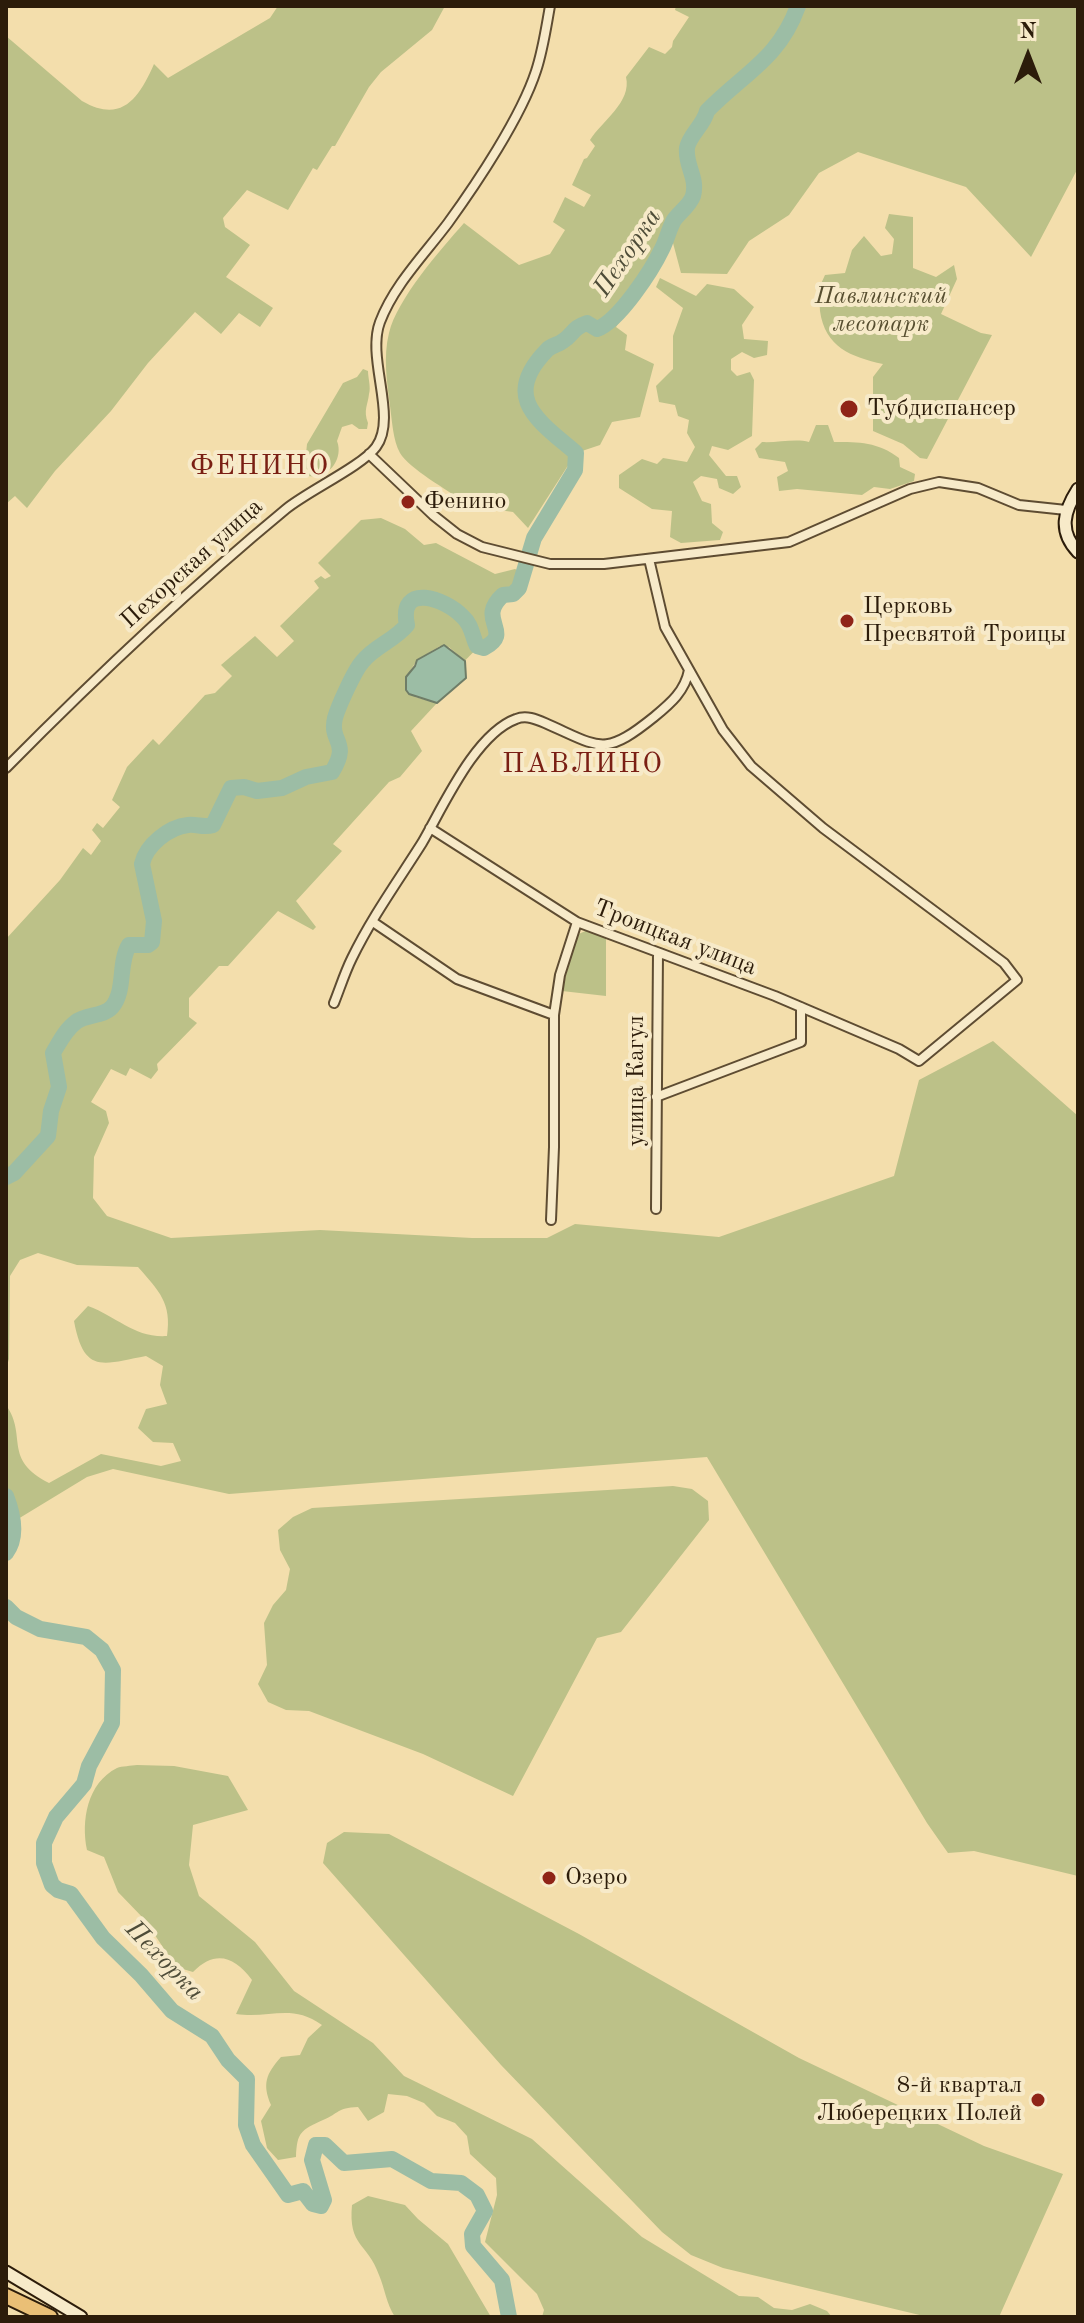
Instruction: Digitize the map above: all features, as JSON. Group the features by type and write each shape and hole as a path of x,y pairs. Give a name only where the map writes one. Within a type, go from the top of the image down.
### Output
{"highway":[{"path":"6,2296 50,2317"}],"street":[{"path":"550,6 540,61 517,111 462,204 394,293 379,325 376,357 383,426 379,441 369,454 457,534 482,547 513,556 540,563 574,566 789,542 910,489 939,482 978,488 1019,505 1066,510"},
{"name":"Пехорская улица","path":"6,768 147,629 303,495 369,454"},
{"path":"1078,489 1066,510 1065,532 1078,552"},
{"path":"334,1003 352,958 459,777 481,748 511,721 531,717 586,743 615,743 635,733 669,705 686,685 689,670 665,627 649,559"},
{"name":"Троицкая улица","path":"430,828 577,922 801,1007 899,1049 919,1061 1017,980 1004,963 823,828 772,786 735,747 689,670"},
{"path":"373,922 457,979 554,1015"},
{"path":"551,1220 555,1119 554,1015 560,975 577,922"},
{"name":"улица Кагул","path":"656,1209 658,953"},
{"path":"656,1097 801,1042 801,1007"},
{"path":"6,2272 81,2317"}],"green space":[{"path":"278,6 445,6 432,30 381,72 369,87 335,146 317,170 313,168 288,210 247,190 223,218 225,227 250,245 226,277 273,308 260,327 239,313 221,334 195,312 55,471 27,508 15,496 6,504 6,36 82,101 108,110 127,104 135,97 154,64 168,78 270,18"},
{"path":"676,6 1078,6 1078,168 1031,257 966,187 858,152 819,173 789,215 749,241 727,274 681,273 673,243 616,327 627,335 625,350 654,364 640,417 612,422 600,445 576,453 528,528 513,512 492,509 468,497 464,501 420,472 400,453 393,430 387,379 389,333 410,290 464,223 519,265 550,254 565,230 553,222 565,197 584,207 591,195 572,185 584,159 595,146 590,140 625,95 626,77 649,47 665,54 689,17 675,10"},
{"name":"Павлинский лесопарк","path":"889,214 913,217 913,268 936,277 954,265 957,279 941,314 992,335 927,459 873,431 873,377 883,364 860,358 841,348 827,333 820,311 820,286 825,275 845,273 852,250 864,236 881,256 892,254 894,239 885,228"},
{"name":"Павлинский лесопарк","path":"660,278 696,296 707,284 734,289 754,307 742,325 744,339 768,341 767,355 754,358 742,352 731,359 731,370 737,376 750,372 754,380 752,436 728,450 712,446 709,455 726,476 737,476 741,487 733,494 719,488 717,479 701,476 693,482 702,501 711,504 712,523 723,532 720,540 681,543 670,537 672,511 652,509 619,488 619,475 642,459 657,464 663,458 687,462 695,447 687,433 689,420 678,416 675,405 659,402 656,386 673,369 673,336 683,308 656,287"},
{"path":"363,369 368,371 370,385 367,429 359,429 352,424 342,427 333,467 322,475 308,476 305,464 307,444 343,383 357,377"},
{"path":"816,425 828,425 834,442 868,444 891,453 899,458 900,467 915,474 914,481 890,489 874,487 862,495 797,489 779,491 777,477 788,471 785,462 759,458 755,449 762,442 809,442"},
{"path":"381,518 405,529 424,545 436,543 495,574 515,569 519,571 515,585 495,597 489,616 493,631 465,661 449,647 440,646 417,660 410,671 415,697 437,703 411,731 422,751 400,777 389,782 333,844 342,851 296,901 316,927 313,930 278,911 228,966 219,966 189,998 189,1017 197,1023 157,1064 158,1070 151,1079 130,1068 126,1076 111,1069 91,1102 106,1111 109,1123 94,1157 93,1198 107,1216 171,1238 320,1230 472,1238 547,1238 575,1224 719,1237 894,1176 919,1080 993,1041 1078,1116 1078,1876 974,1851 948,1853 707,1457 229,1494 113,1469 87,1477 13,1522 6,1496 6,1405 12,1416 21,1456 35,1474 49,1483 101,1454 161,1466 181,1461 173,1443 153,1442 138,1428 146,1409 167,1404 160,1385 163,1366 146,1356 107,1363 90,1358 83,1350 74,1321 88,1306 145,1334 167,1336 166,1306 138,1267 77,1265 38,1253 20,1260 10,1276 9,1359 6,1369 6,939 60,880 83,848 91,855 101,841 92,830 97,823 103,828 120,807 112,800 127,767 153,739 159,745 205,695 215,693 232,676 221,665 255,636 277,657 294,641 280,626 319,588 314,581 321,576 325,579 331,576 318,563 361,520"},
{"path":"588,930 606,936 606,996 562,991 576,935"},
{"path":"673,1486 692,1489 708,1501 709,1520 621,1632 597,1638 513,1796 423,1754 309,1711 286,1710 268,1702 258,1684 267,1665 264,1623 273,1605 286,1590 290,1569 280,1550 278,1530 293,1517 312,1508"},
{"path":"174,1766 228,1776 248,1810 193,1825 189,1865 199,1896 255,1942 294,1991 373,2043 404,2076 532,2139 642,2237 739,2296 758,2297 774,2308 792,2310 810,2304 827,2311 832,2317 542,2317 544,2310 537,2294 485,2242 497,2195 496,2178 470,2154 467,2136 455,2123 437,2116 424,2103 407,2096 388,2094 384,2112 368,2121 358,2107 339,2111 302,2133 296,2157 278,2160 267,2148 261,2121 271,2105 267,2080 281,2057 300,2055 308,2038 322,2025 311,2018 290,2013 236,2014 252,1980 245,1972 224,1959 209,1961 193,1972 176,1967 145,1920 118,1892 104,1857 87,1850 86,1815 93,1793 99,1783 117,1768"},
{"path":"344,1832 389,1834 579,1934 799,2058 984,2146 1063,2174 999,2317 928,2317 723,2268 691,2255 662,2232 501,2065 323,1863 327,1843"},
{"path":"368,2196 405,2205 448,2244 491,2317 395,2317 375,2265 353,2229 352,2205"}],"shaded area":[{"path":"444,645 465,661 466,678 437,703 409,694 406,677 417,660"}],"waterway":[{"name":"Пехорка","path":"6,1177 14,1173 48,1136 51,1111 59,1087 53,1053 60,1041 80,1019 112,1007 119,993 129,945 148,945 152,942 154,921 142,864 153,844 181,826 213,825 231,788 244,787 257,791 282,788 306,777 332,772 340,754 335,718 347,688 368,656 407,625 409,603 425,598 445,604 463,617 477,646 484,648 493,642 496,636 493,619 495,604 503,595 513,594 519,588 534,538 575,470 576,453 549,430 530,408 526,382 533,367 547,350 578,327 587,323 597,329 606,324 634,294 657,258 674,220 693,196 694,183 687,154 691,139 707,111 771,52 798,6"},
{"name":"Пехорка","path":"6,1496 13,1525 12,1540 6,1553"},
{"name":"Пехорка","path":"6,1607 16,1617 40,1629 86,1637 102,1650 113,1670 112,1723 89,1766 84,1784 56,1817 44,1843 44,1863 52,1885 71,1894 103,1938 172,2011 212,2036 228,2060 247,2079 246,2125 253,2145 288,2195 303,2191 313,2204 321,2206 324,2200 312,2160 316,2145 325,2145 344,2163 392,2159 431,2181 461,2183 477,2195 485,2211 472,2234 473,2246 502,2280 509,2317"}],"place":[{"name":"Тубдиспансер","path":"849,409"},
{"name":"Фенино","path":"408,502"},
{"name":"Церковь Пресвятой Троицы","path":"847,621"},
{"name":"Озеро","path":"549,1878"},
{"name":"8-й квартал Люберецких Полей","path":"1038,2100"}],"district":[{"name":"ФЕНИНО","path":"260,467"},
{"name":"ПАВЛИНО","path":"583,765"}]}
